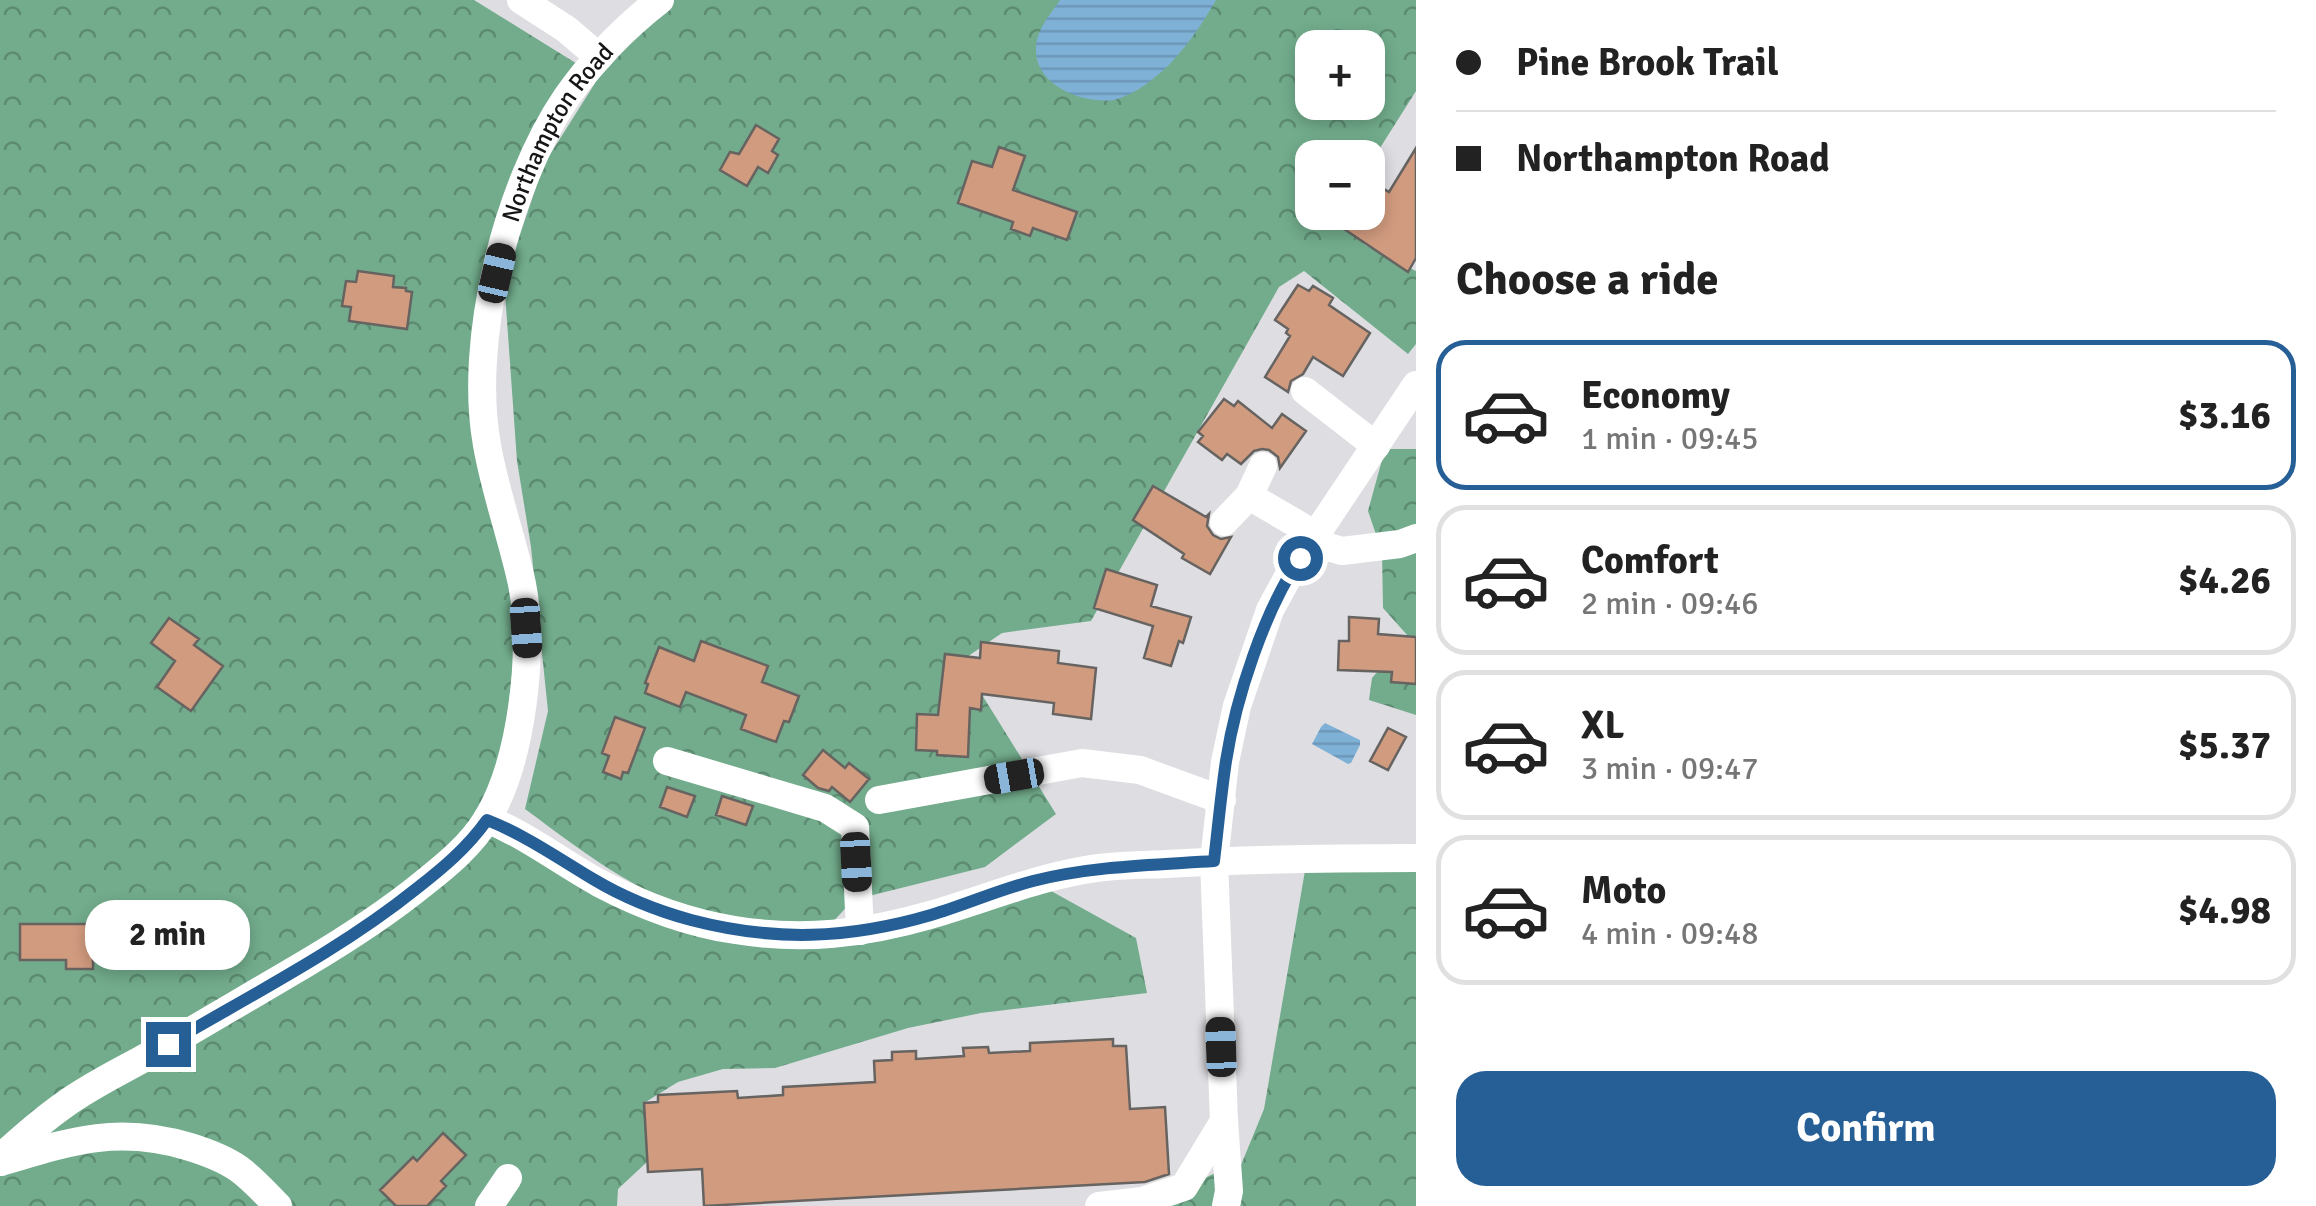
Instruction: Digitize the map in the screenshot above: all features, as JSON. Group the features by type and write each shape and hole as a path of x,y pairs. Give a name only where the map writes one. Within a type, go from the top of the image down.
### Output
{"street":[{"path":"520,0 599,57"},
{"name":"Northampton Road","path":"0,1160 66,1102 373,922 463,850 487,820 505,782 512,754 528,653 522,586 486,440 482,381 485,338 502,249 534,154 566,98 599,57 660,0"},
{"path":"1226,1206 1230,1191 1214,861 1237,706 1270,610 1289,575 1416,385"},
{"path":"1306,391 1376,446"},
{"path":"1224,522 1248,496 1263,466"},
{"path":"1248,496 1342,552 1416,538"},
{"path":"667,761 824,808 854,827 860,931"},
{"path":"878,800 1082,763 1140,770 1222,800"},
{"path":"487,820 535,842 597,882 645,904 734,930 778,934 833,936 860,931 932,915 1032,881 1097,868 1214,861 1416,858"},
{"path":"1099,1206 1142,1201 1184,1187 1224,1122"},
{"path":"0,1160 107,1136 168,1140 203,1151 238,1169 278,1206"},
{"path":"489,1206 508,1178"}],"green space":[{"path":"0,0 474,0 587,70 534,155 482,381 522,586 498,800 511,829 597,881 778,935 1033,881 1136,938 1147,993 981,1013 908,1028 775,1068 723,1069 678,1082 644,1103 647,1162 618,1189 617,1206 0,1206"},
{"path":"672,0 1416,0 1416,91 1385,140 1295,140 1295,230 1355,230 1365,245 1416,271 1416,344 1408,354 1304,271 1279,287 1091,621 1002,633 961,661 1056,814 985,867 853,900 831,924 742,920 701,912 646,890 525,809 548,711 531,547 517,461 505,293 516,246 544,164 597,80"},
{"path":"1385,449 1416,449 1416,715 1369,700 1372,678 1408,636 1383,608 1382,552 1368,511"},
{"path":"1416,858 1416,1206 1148,1206 1213,1174 1241,1165 1264,1109 1307,859"}],"water":[{"path":"1060,0 1216,0 1193,36 1154,79 1132,93 1101,100 1062,89 1042,72 1037,60 1039,34"},
{"path":"1325,723 1360,740 1351,763 1312,744"}],"building":[{"path":"756,125 779,139 772,151 778,155 768,173 758,167 747,186 720,170 730,152 739,154"},
{"path":"999,147 1025,156 1013,190 1077,212 1067,240 1033,228 1030,236 1011,229 1013,222 958,203 972,161 992,167"},
{"path":"1416,148 1416,258 1408,272 1345,230 1385,230 1385,190 1389,192"},
{"path":"358,271 394,276 393,287 412,292 407,329 349,321 351,307 342,306 346,281 356,282"},
{"path":"1298,285 1309,291 1313,286 1333,298 1329,305 1370,333 1343,376 1313,357 1303,374 1291,381 1288,392 1265,377 1290,336 1286,333 1288,329 1275,320"},
{"path":"1224,399 1234,406 1238,401 1272,428 1282,414 1306,431 1280,468 1278,457 1269,450 1254,451 1241,464 1227,454 1222,460 1198,442 1203,436 1198,432"},
{"path":"1153,486 1206,517 1209,514 1207,526 1213,535 1221,539 1231,537 1210,574 1133,520"},
{"path":"1106,569 1157,585 1151,606 1191,617 1171,666 1144,658 1153,626 1094,608"},
{"path":"1349,617 1379,619 1378,634 1416,637 1416,684 1391,682 1392,672 1338,670 1339,641 1349,641"},
{"path":"169,618 199,639 194,645 223,666 191,711 157,687 175,661 151,643"},
{"path":"701,641 768,666 762,682 799,696 776,742 741,729 746,715 686,692 680,707 645,693 659,647 694,661"},
{"path":"981,642 1059,651 1058,663 1096,668 1091,719 1053,714 1054,703 982,694 981,710 970,708 968,757 916,750 917,714 938,715 945,654 980,658"},
{"path":"615,717 645,728 628,773 623,772 621,779 603,772 609,756 602,753"},
{"path":"1388,728 1406,737 1388,770 1370,761"},
{"path":"823,750 845,768 849,763 869,779 850,802 832,787 829,791 818,788 803,775"},
{"path":"667,787 695,796 687,817 660,807"},
{"path":"722,796 753,806 746,825 716,815"},
{"path":"20,924 93,924 93,969 66,969 66,960 20,960"},
{"path":"1113,1039 1113,1046 1126,1046 1130,1109 1165,1107 1169,1174 1145,1182 704,1206 702,1169 648,1172 644,1103 658,1102 658,1095 737,1091 738,1098 783,1095 783,1087 875,1082 874,1061 892,1060 892,1052 916,1051 916,1059 964,1056 963,1048 988,1047 989,1053 1030,1051 1030,1043"},
{"path":"443,1133 466,1155 441,1181 446,1186 427,1206 396,1206 380,1190 413,1157 417,1161"}],"route":[{"path":"168,1044 388,912 463,850 487,820 511,829 597,882 645,904 734,930 778,934 833,936 886,926 932,915 1032,881 1097,868 1214,861 1237,706 1270,610 1300,558"}]}
